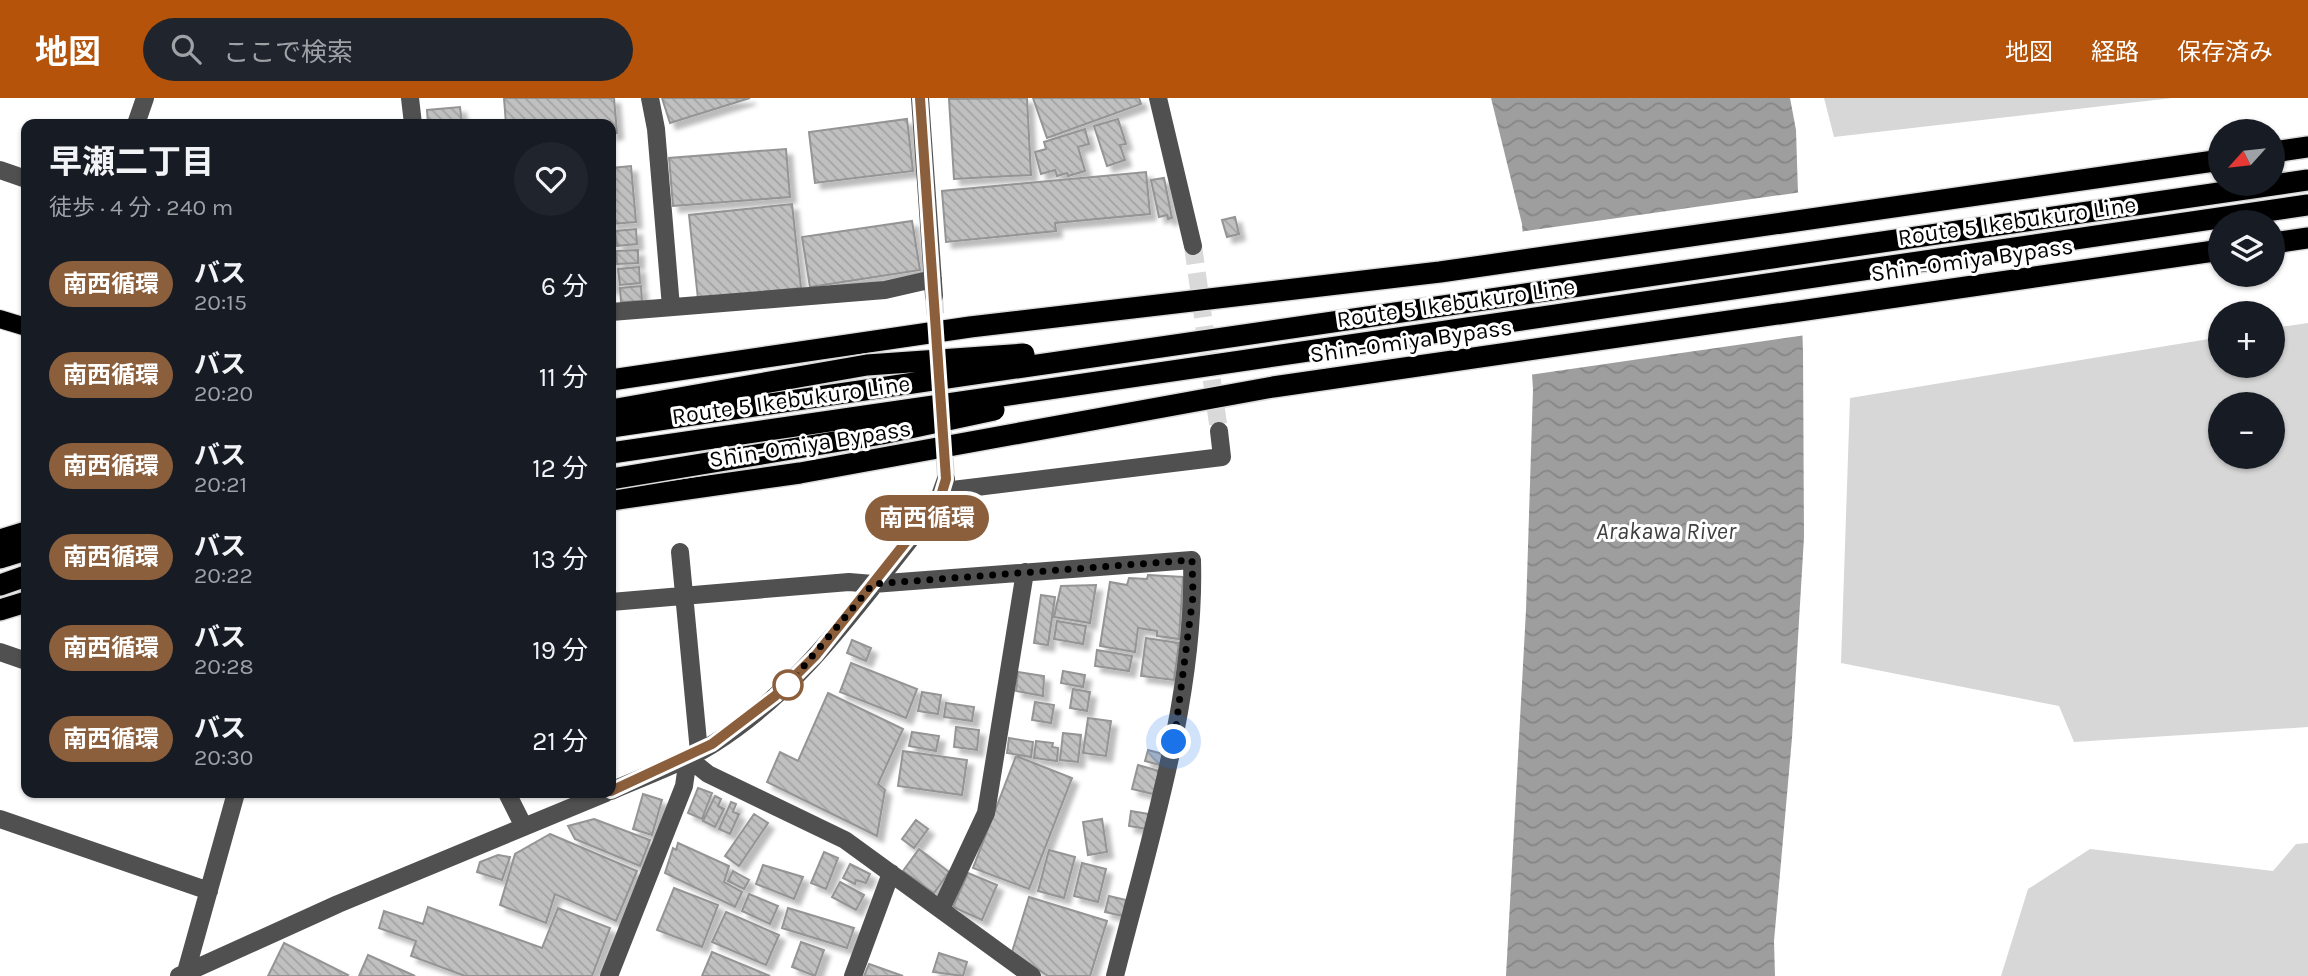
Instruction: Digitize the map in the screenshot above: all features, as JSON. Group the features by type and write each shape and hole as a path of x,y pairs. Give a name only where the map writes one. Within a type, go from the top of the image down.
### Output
{"highway":[{"path":"2286,150 2308,147"},
{"path":"616,379 970,327 1323,286 2208,162"},
{"name":"Route 5 Ikebukuro Line","path":"616,426 2308,180"},
{"name":"Route 5 Ikebukuro Line","path":"616,452 2308,205"},
{"path":"2285,241 2308,238"},
{"name":"Shin-Omiya Bypass","path":"617,498 813,471 1273,387 2208,252"},
{"path":"616,409 867,365 1189,342"},
{"path":"616,478 882,434 1195,368"},
{"path":"0,540 21,533"},
{"path":"0,558 21,552"},
{"path":"0,585 21,578"},
{"path":"0,610 21,603"}],"main road":[{"path":"0,318 21,325"}],"street":[{"path":"138,119 145,98"},
{"path":"410,98 412,119"},
{"path":"650,98 656,129 671,307"},
{"path":"616,312 933,288 920,98"},
{"path":"1158,98 1193,247"},
{"path":"0,170 21,177"},
{"path":"616,789 693,755 743,724 790,683 936,507 945,485 1222,457 1219,431"},
{"path":"609,976 684,786 693,755 680,552"},
{"path":"616,602 849,582 873,584 1192,560 1193,596 1174,742 1115,976"},
{"path":"941,909 986,813 1025,572"},
{"path":"0,652 21,659"},
{"path":"693,755 708,774 845,839 1032,976"},
{"path":"182,974 235,798"},
{"path":"510,798 524,827"},
{"path":"182,974 594,798"},
{"path":"0,819 209,891"},
{"path":"853,976 891,873"}],"shaded area":[{"path":"1824,98 2172,98 1834,137"},
{"path":"2308,323 2308,727 2074,742 2059,706 1841,663 1850,398 2208,339 2208,378 2285,378 2285,326"},
{"path":"2308,843 2308,976 2001,976 2028,889 2090,849 2273,871 2296,844"}],"water":[{"name":"Arakawa River","path":"1491,98 1790,98 1796,130 1803,352 1804,537 1792,738 1774,941 1775,976 1506,976 1526,610 1533,389 1522,224"}],"pier":[{"path":"1802,192 1806,335 1529,375 1519,232"}],"building":[{"path":"504,98 614,98 616,119 506,119"},
{"path":"662,98 750,98 670,123"},
{"path":"1027,98 1031,175 954,179 949,99"},
{"path":"1033,98 1139,98 1141,104 1047,138"},
{"path":"460,107 461,119 428,119 427,110"},
{"path":"907,119 913,171 815,183 809,132"},
{"path":"1118,119 1126,144 1120,145 1125,160 1107,166 1094,126"},
{"path":"1085,129 1089,144 1078,147 1085,171 1068,176 1067,173 1057,176 1055,170 1041,174 1035,152 1046,149 1044,142"},
{"path":"786,149 790,197 673,206 669,158"},
{"path":"631,166 636,222 616,224 616,168"},
{"path":"1146,172 1150,214 1055,223 1056,231 946,242 942,191"},
{"path":"1164,178 1172,218 1168,219 1167,215 1159,217 1151,180"},
{"path":"792,204 801,288 698,299 689,215"},
{"path":"1235,217 1239,234 1227,237 1222,220"},
{"path":"912,221 920,270 810,287 802,237"},
{"path":"636,229 637,244 617,246 616,231"},
{"path":"638,250 638,263 617,264 616,251"},
{"path":"639,267 640,283 620,285 618,269"},
{"path":"641,286 642,301 621,302 620,288"},
{"path":"1148,575 1183,577 1179,639 1157,636 1157,631 1138,628 1135,652 1100,646 1110,582 1127,585 1129,578 1147,579"},
{"path":"1096,585 1090,623 1054,617 1061,586"},
{"path":"1041,595 1055,597 1048,645 1034,643"},
{"path":"1057,621 1086,626 1083,644 1054,639"},
{"path":"1146,638 1179,643 1174,680 1141,676"},
{"path":"852,640 871,648 866,661 847,653"},
{"path":"1097,650 1132,656 1129,671 1095,666"},
{"path":"851,663 917,689 906,718 840,692"},
{"path":"1063,671 1085,675 1083,687 1061,683"},
{"path":"1018,672 1044,676 1043,696 1016,691"},
{"path":"1073,689 1090,692 1087,711 1070,708"},
{"path":"922,692 941,695 938,714 918,711"},
{"path":"828,693 903,729 878,784 885,790 877,836 767,782 780,752 798,761"},
{"path":"1035,702 1054,705 1051,723 1032,720"},
{"path":"946,703 974,707 972,721 944,717"},
{"path":"1088,718 1111,721 1106,756 1083,753"},
{"path":"956,727 979,730 977,750 954,747"},
{"path":"912,732 939,736 936,751 909,746"},
{"path":"1063,733 1081,735 1078,762 1060,760"},
{"path":"1009,738 1033,742 1031,757 1007,753"},
{"path":"1036,741 1053,743 1052,747 1058,748 1057,761 1034,758"},
{"path":"1148,750 1163,754 1160,765 1145,761"},
{"path":"903,751 967,760 962,795 898,786"},
{"path":"1016,756 1072,778 1029,889 973,868"},
{"path":"1138,765 1159,771 1153,794 1132,789"},
{"path":"698,788 712,793 702,819 688,813"},
{"path":"643,794 662,800 652,835 633,829"},
{"path":"715,796 721,799 718,806 724,809 715,827 703,821"},
{"path":"731,802 736,804 733,812 739,814 730,834 719,829"},
{"path":"1131,811 1149,814 1147,829 1129,826"},
{"path":"754,814 768,823 739,866 725,856"},
{"path":"594,819 650,840 640,866 575,839 568,826"},
{"path":"1102,819 1107,852 1088,855 1083,822"},
{"path":"916,820 928,829 914,848 902,839"},
{"path":"550,834 637,871 616,921 555,894 546,923 500,905 515,854"},
{"path":"678,843 729,866 724,882 742,892 735,907 665,873 673,848 676,850"},
{"path":"919,849 949,872 934,893 903,871"},
{"path":"1049,850 1075,857 1064,898 1038,891"},
{"path":"824,852 838,858 826,889 811,883"},
{"path":"498,855 510,857 502,880 477,872 480,862"},
{"path":"1082,863 1106,869 1098,902 1074,896"},
{"path":"850,864 870,874 866,883 856,880 855,884 843,878"},
{"path":"763,865 803,877 794,899 756,884"},
{"path":"733,871 749,880 744,889 728,881"},
{"path":"968,873 997,885 982,920 953,907"},
{"path":"840,882 864,895 856,910 832,897"},
{"path":"674,888 718,905 702,947 657,930"},
{"path":"749,894 778,906 770,924 742,911"},
{"path":"1109,896 1126,900 1123,916 1105,912"},
{"path":"1029,897 1107,921 1090,976 1048,976 1012,952"},
{"path":"428,907 542,948 558,908 610,928 592,976 465,976 411,956 416,941 379,928 384,911 423,924"},
{"path":"788,908 854,928 847,948 782,928"},
{"path":"726,912 779,935 766,965 712,942"},
{"path":"801,942 824,950 815,976 792,967"},
{"path":"284,943 348,975 268,976"},
{"path":"712,952 770,976 702,976"},
{"path":"939,953 967,962 963,976 933,972"},
{"path":"368,955 415,976 359,976"},
{"path":"869,964 903,976 864,976"}],"tunnel":[{"path":"1193,246 1219,431"},
{"path":"934,296 946,479"}],"bus line":[{"name":"南西循環","path":"616,789 688,758 712,744 743,724 790,683 816,655 936,507 944,491 946,479 920,98"}],"route":[{"path":"788,685 816,655 873,584 1192,560 1193,596 1174,742"}]}
